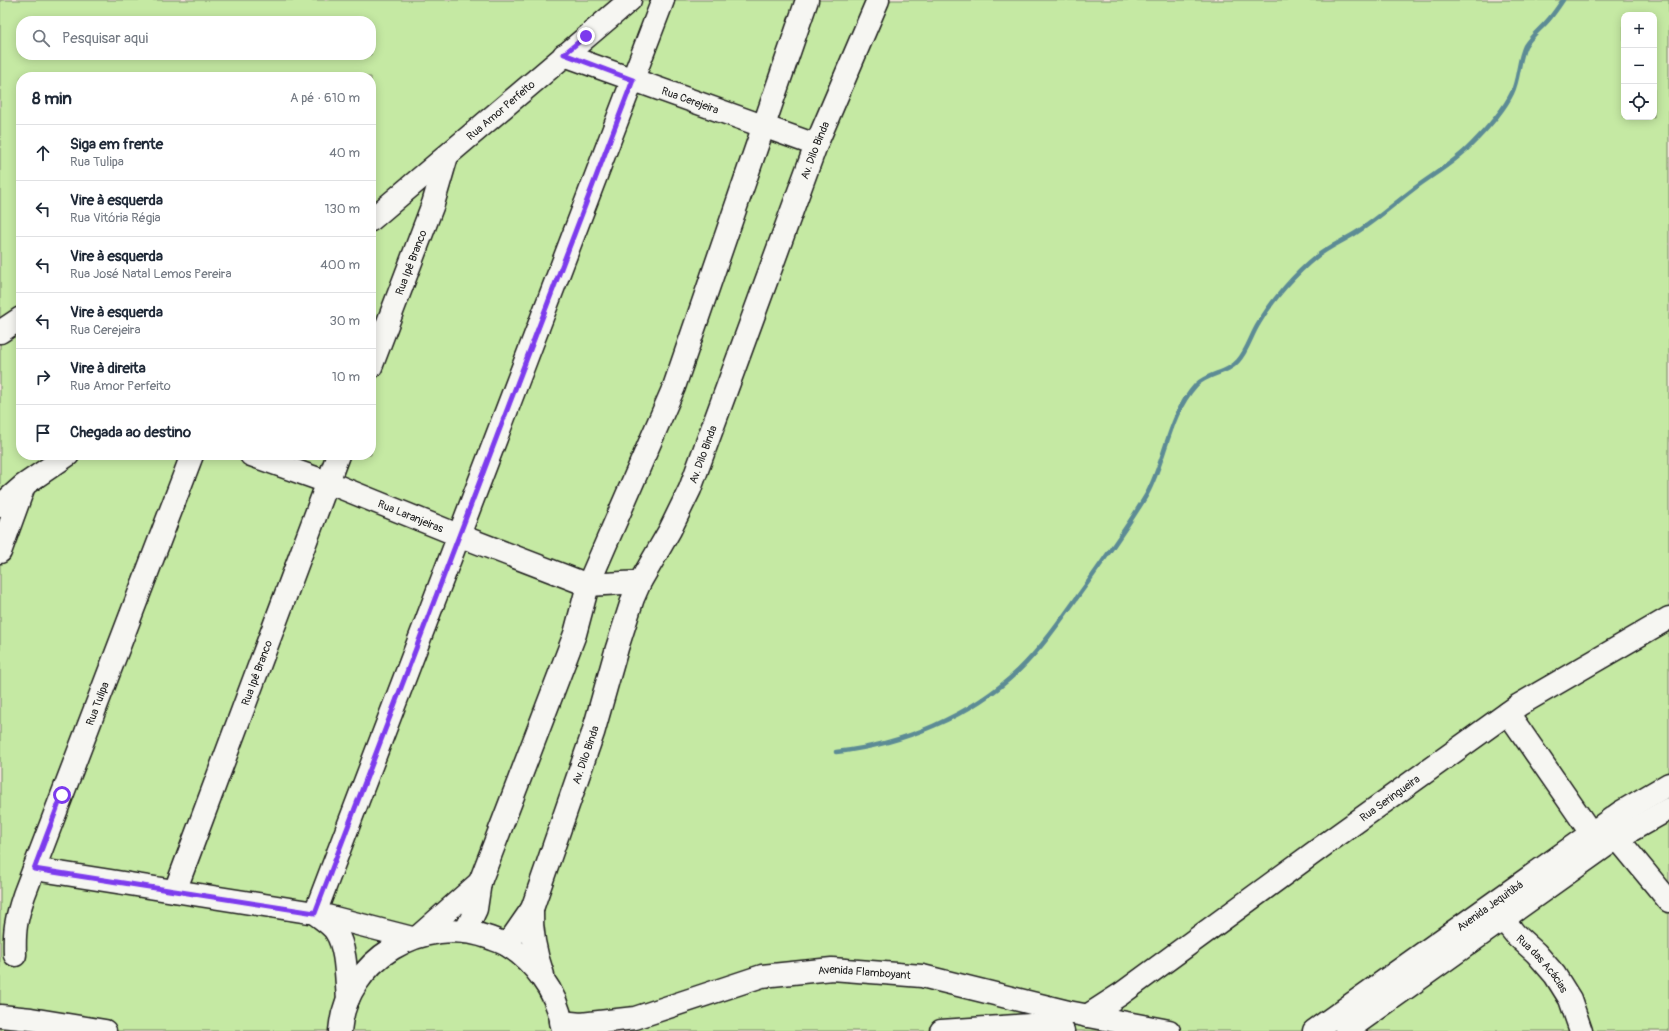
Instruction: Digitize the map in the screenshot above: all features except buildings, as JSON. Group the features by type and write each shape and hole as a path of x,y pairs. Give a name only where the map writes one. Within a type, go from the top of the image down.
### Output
{"street":[{"name":"Rua Amor Perfeito","path":"376,216 564,54 630,0"},
{"path":"315,913 663,0"},
{"path":"465,932 476,909 480,882 575,634 588,584 674,387 807,0"},
{"name":"Av. Dilo Binda","path":"532,909 592,733 617,648 640,582 670,530 690,489 816,145 878,0"},
{"name":"Rua Cerejeira","path":"564,54 816,145"},
{"name":"Rua Ipê Branco","path":"376,354 433,204 447,156"},
{"path":"0,332 16,321"},
{"path":"0,506 24,485 61,460"},
{"name":"Rua Tulipa","path":"15,955 14,934 16,919 190,460"},
{"name":"Rua Laranjeiras","path":"265,460 327,482 458,535 588,584 640,582"},
{"name":"Rua Ipê Branco","path":"175,891 336,460"},
{"path":"0,552 24,485"},
{"name":"Rua Seringueira","path":"1087,1016 1121,994 1327,843 1508,714 1669,618"},
{"path":"1508,714 1604,832 1639,864 1669,901"},
{"name":"Avenida Jequitibá","path":"1346,1031 1497,912 1604,832 1621,812 1669,784"},
{"name":"Avenida Jequitibá","path":"1604,832 1669,809"},
{"path":"34,869 315,913 416,937"},
{"path":"416,937 480,882"},
{"path":"507,945 532,909"},
{"path":"532,909 531,925 536,956 546,984"},
{"name":"Avenida Jequitibá","path":"1314,1031 1497,912"},
{"name":"Rua das Acácias","path":"1497,912 1515,934 1536,953 1555,975 1570,999 1581,1031"},
{"path":"315,913 336,932 343,951 346,1004 340,1031"},
{"path":"327,1031 332,1028 359,979 383,954 397,945 416,937 435,932 465,932 483,936 507,945 525,959 537,971 546,984 554,998 562,1026"},
{"name":"Avenida Flamboyant","path":"562,1026 635,1018 762,976 832,969 922,976 1087,1016 1120,1027 1169,1031"},
{"path":"1120,1027 1116,1007 1117,1001 1121,994"},
{"path":"0,1016 31,1019 105,1031"},
{"path":"941,1031 1031,1025 1055,1030"}],"green space":[{"path":"0,0 1669,0 1669,1031 0,1031"}],"waterway":[{"path":"836,752 885,743 934,726 979,702 999,687 1028,661 1062,618 1118,540 1140,506 1159,467 1179,410 1196,385 1206,378 1228,369 1238,361 1264,314 1285,287 1308,263 1325,250 1371,223 1419,185 1453,161 1476,140 1499,113 1512,93 1525,46 1550,18 1563,0"}],"route":[{"path":"62,795 34,869 315,913 469,506 633,80 564,54 586,36"}]}
